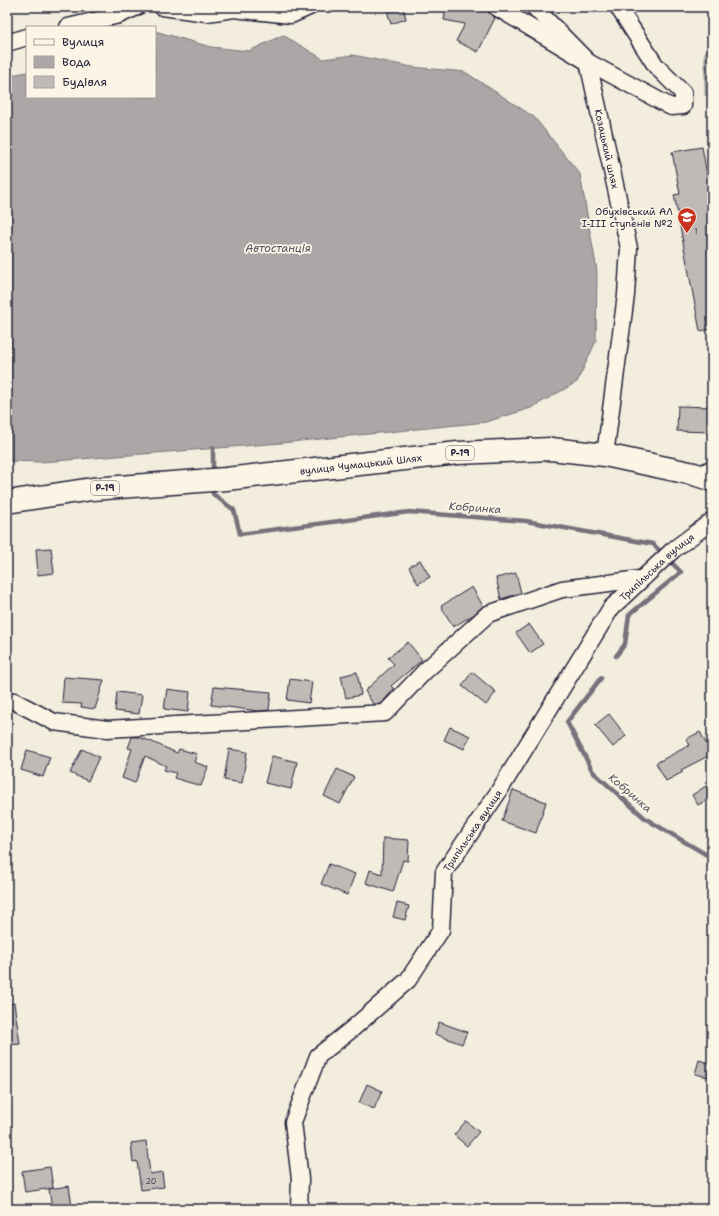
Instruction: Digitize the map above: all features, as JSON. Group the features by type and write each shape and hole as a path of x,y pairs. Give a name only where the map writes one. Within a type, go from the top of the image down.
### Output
{"main road":[{"name":"вулиця Чумацький Шлях","path":"7,502 92,489 226,479 458,453 551,449 605,454 706,473"}],"street":[{"path":"72,26 119,15 137,7"},
{"path":"162,7 207,13 234,8 291,15 309,7"},
{"path":"496,7 588,62 671,107 683,106 683,93 656,66 618,7"},
{"path":"534,7 588,62"},
{"path":"7,42 26,37"},
{"name":"Козацький шлях","path":"588,62 629,248 626,295 605,454"},
{"name":"Трипільська вулиця","path":"299,1209 300,1179 293,1122 318,1056 352,1029 408,980 441,930 444,872 499,791 611,608 640,579 673,550 712,521"},
{"path":"7,700 14,701 54,722 107,730 385,713 424,672 488,614 562,589 640,579"}],"shaded area":[{"path":"712,44 712,95 705,95 705,53"}],"water":[{"name":"Автостанція","path":"156,31 211,47 249,51 283,35 323,59 353,55 412,67 465,72 534,117 580,174 597,271 596,341 577,382 531,408 486,422 281,443 42,462 7,461 7,76 26,72 26,98 156,98"}],"building":[{"path":"386,7 403,7 406,19 391,24"},
{"path":"446,7 466,7 485,11 485,9 495,18 478,52 456,41 465,24 444,20"},
{"path":"702,147 711,196 709,196 712,213 712,329 700,331 674,195 680,194 672,152"},
{"path":"678,406 712,407 712,432 677,431"},
{"path":"51,548 54,573 38,575 36,549"},
{"path":"420,560 430,577 418,584 409,567"},
{"path":"516,573 521,593 501,599 496,578"},
{"path":"472,587 483,606 473,615 453,627 441,606"},
{"path":"529,624 543,644 530,653 516,633"},
{"path":"408,642 422,660 391,686 394,689 381,704 373,704 365,691 394,664 388,658"},
{"path":"357,672 361,695 346,698 341,676"},
{"path":"472,672 496,692 486,705 462,686"},
{"path":"64,677 104,680 95,709 81,707 82,704 62,703"},
{"path":"290,679 312,682 309,703 287,700"},
{"path":"214,687 271,692 269,710 259,711 211,705"},
{"path":"167,689 190,692 188,712 164,709"},
{"path":"117,692 142,695 139,714 115,711"},
{"path":"609,714 626,736 613,747 595,725"},
{"path":"450,727 470,736 464,749 444,740"},
{"path":"700,732 712,754 681,770 683,772 666,781 656,763 690,745 686,739"},
{"path":"132,737 138,737 150,741 177,753 179,749 197,754 194,762 208,767 201,786 174,778 176,773 164,770 166,766 145,756 135,783 122,778 132,749 128,748"},
{"path":"82,749 99,757 88,781 70,773"},
{"path":"229,749 247,752 242,783 224,780"},
{"path":"27,750 50,757 43,777 21,770"},
{"path":"272,756 297,762 291,789 265,783"},
{"path":"337,769 354,777 340,804 324,796"},
{"path":"706,786 712,797 698,805 692,795"},
{"path":"513,790 546,802 536,833 502,821"},
{"path":"383,838 409,840 408,861 403,860 393,892 366,883 370,870 382,874"},
{"path":"329,864 355,874 347,895 321,884"},
{"path":"397,903 409,906 405,920 393,917"},
{"path":"14,1003 20,1044 7,1045 7,1004"},
{"path":"439,1022 467,1032 462,1044 435,1034"},
{"path":"699,1060 712,1064 708,1077 695,1074"},
{"path":"367,1084 382,1091 374,1109 359,1103"},
{"path":"466,1121 479,1132 467,1146 454,1135"},
{"path":"146,1141 150,1174 162,1172 164,1187 141,1190 137,1161 133,1162 131,1143"},
{"path":"50,1167 53,1188 25,1192 22,1171"},
{"path":"69,1186 72,1207 52,1209 49,1189"}],"waterway":[{"name":"Кобринка","path":"213,448 213,474"},
{"name":"Кобринка","path":"213,486 213,494 234,510 240,534 409,512 526,521 653,544 681,572 629,615 625,644 616,656"},
{"name":"Кобринка","path":"601,678 567,722 593,772 646,819 712,858"}],"place":[{"name":"Обухівський АЛ І-ІІІ ступенів №2","path":"687,234"}]}
